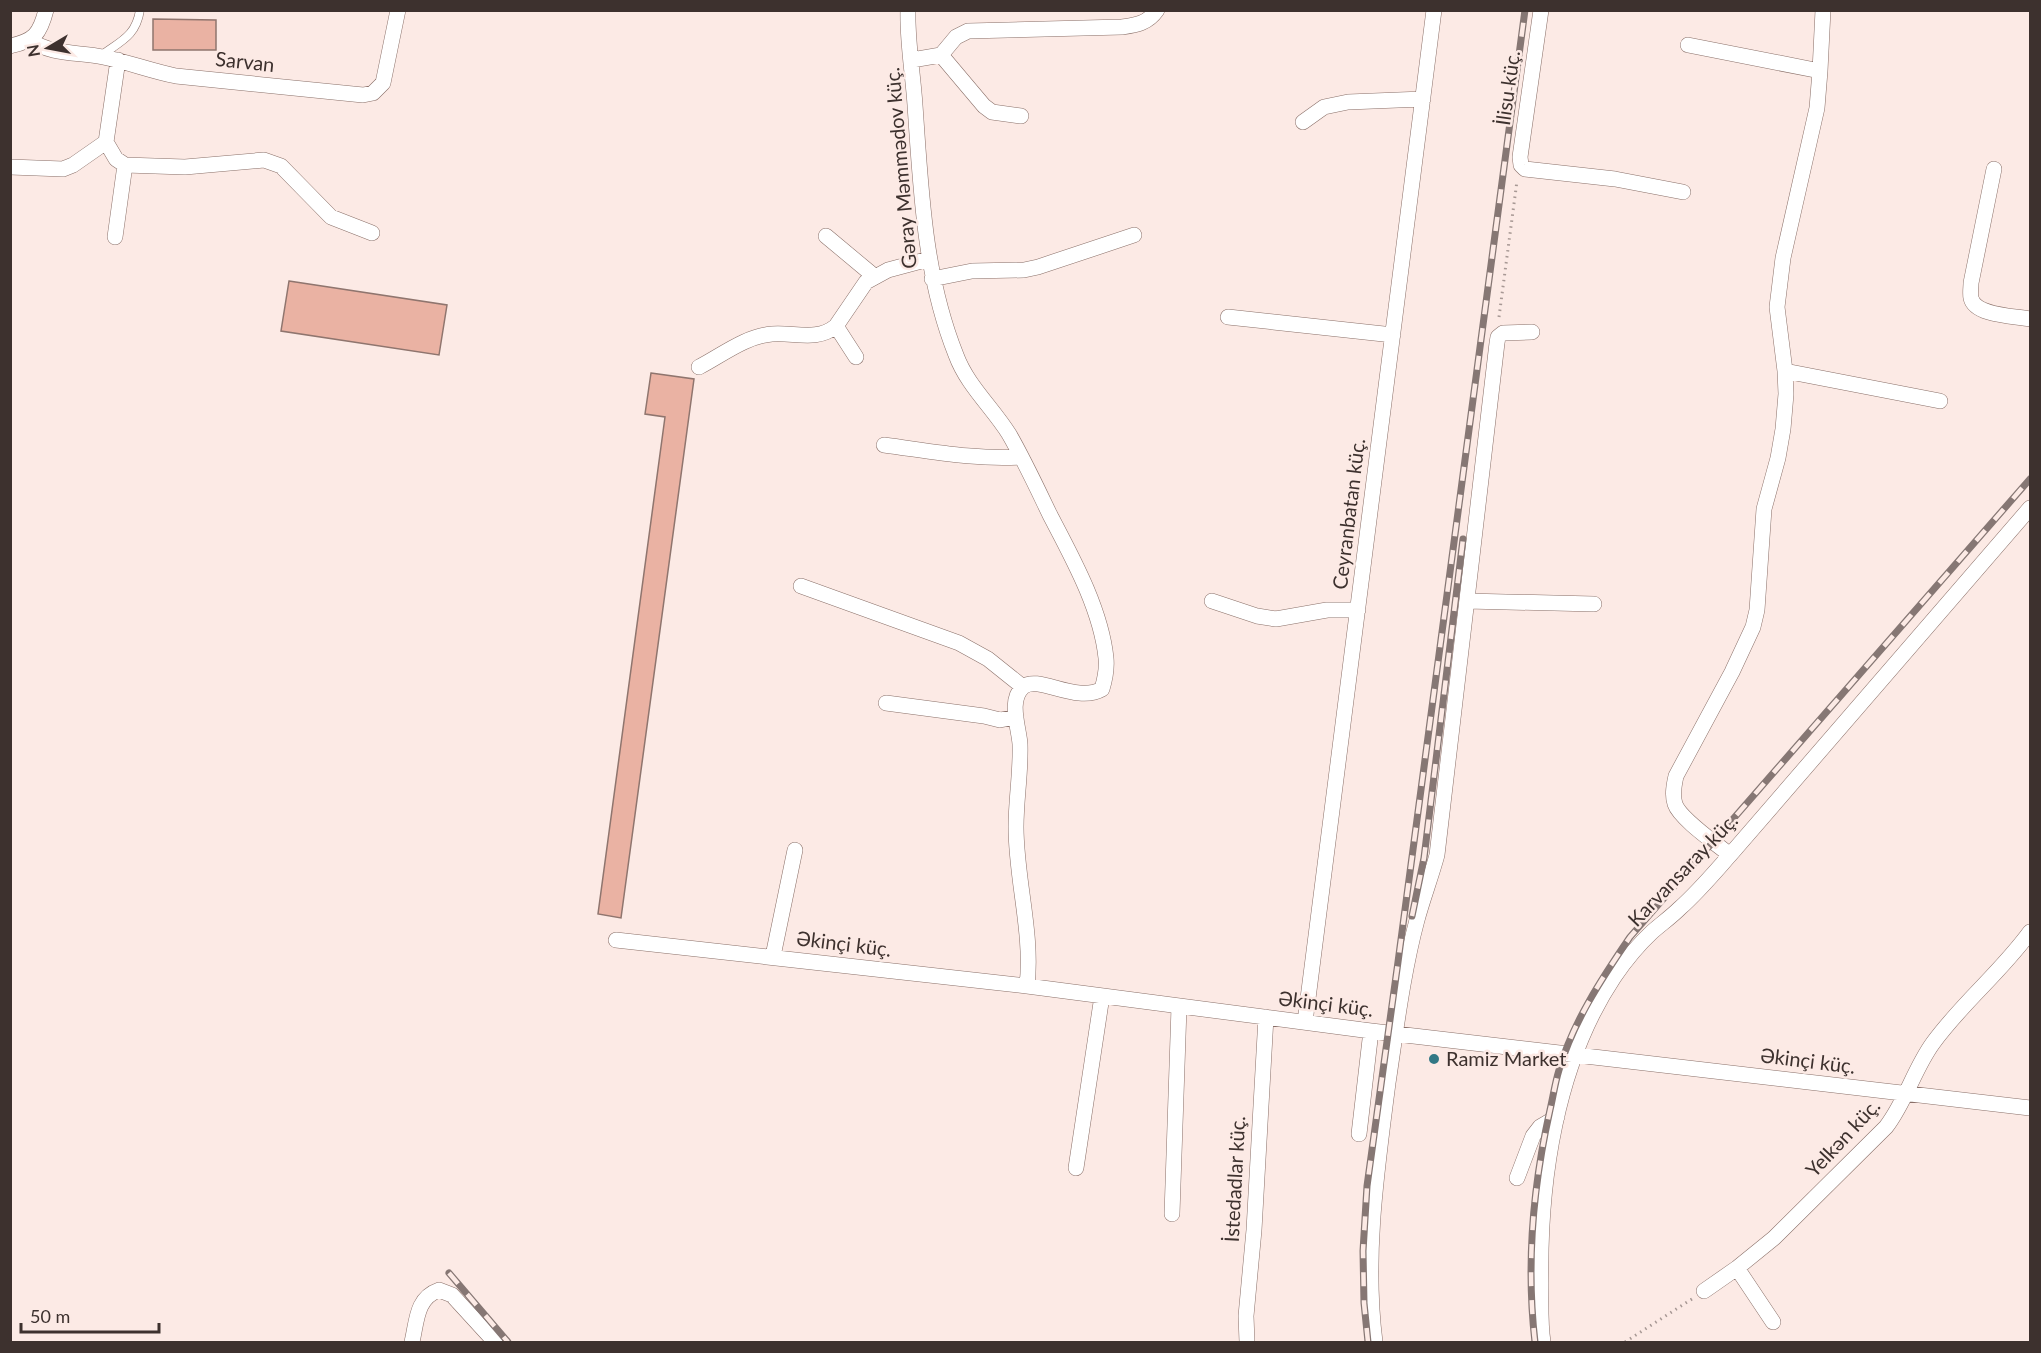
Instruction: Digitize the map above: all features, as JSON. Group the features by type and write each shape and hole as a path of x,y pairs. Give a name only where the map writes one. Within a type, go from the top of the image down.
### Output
{"street":[{"path":"10,46 30,40 42,27 46,10"},
{"name":"Sarvan","path":"30,40 39,47 100,56 152,72 363,96 373,93 383,83 398,10"},
{"name":"Gəray Məmmədov küç.","path":"908,10 907,25 912,60 923,217 932,279 956,357 968,378 1008,433 1082,577 1094,610 1106,658 1102,689 1094,694 1082,694 1032,683 1023,687"},
{"path":"912,60 941,55 956,37 968,31 1137,26 1151,19 1157,10"},
{"name":"Ceyranbatan küç.","path":"1305,1022 1434,10"},
{"name":"İlisu küç.","path":"1523,167 1520,157 1541,10"},
{"path":"1730,855 1679,812 1674,802 1673,788 1676,776 1732,672 1753,627 1760,586 1764,509 1778,458 1783,429 1785,370 1777,307 1784,258 1817,108 1822,10"},
{"path":"1688,45 1820,71"},
{"path":"941,55 984,106 992,112 1021,116"},
{"path":"118,60 106,142 116,159 125,165 185,167 264,160 281,166 331,217 372,233"},
{"path":"1303,122 1324,107 1348,102 1423,99"},
{"path":"10,167 63,169 73,165 106,142"},
{"path":"115,237 125,165"},
{"path":"1523,167 1615,179 1683,192"},
{"path":"1994,169 1971,283 1971,297 1975,305 1985,312 2031,319"},
{"path":"932,279 972,271 1024,270 1038,267 1134,235"},
{"path":"826,236 874,276"},
{"path":"699,368 759,336 774,334 818,336 829,332 836,326 866,282 874,276 888,270 929,260"},
{"path":"1228,317 1393,335"},
{"path":"836,326 856,357"},
{"path":"1375,1342 1370,1268 1373,1205 1395,1034 1416,921 1437,855 1498,337 1503,333 1532,332"},
{"path":"1785,370 1940,401"},
{"path":"884,445 975,456 1021,457"},
{"name":"Karvansaray küç.","path":"1543,1342 1540,1238 1547,1167 1557,1117 1575,1054 1587,1026 1614,977 1638,946 1694,894 1730,855 2031,508"},
{"path":"801,586 959,643 988,659 1023,687 1017,696 1016,717 1020,758 1016,826 1028,948 1027,986"},
{"path":"1212,601 1257,616 1276,619 1327,610 1358,610"},
{"path":"1467,601 1594,604"},
{"path":"886,703 1000,720 1016,717"},
{"path":"773,957 795,850"},
{"name":"Yelkən küç.","path":"1704,1291 1774,1238 1886,1127 1897,1113 1921,1062 1933,1043 2015,953 2031,932"},
{"name":"Əkinçi küç.","path":"616,940 1027,986 1395,1034 2031,1108"},
{"path":"1076,1168 1102,996"},
{"path":"1172,1214 1179,1007"},
{"name":"İstedadlar küç.","path":"1247,1342 1246,1316 1254,1230 1266,1017"},
{"path":"1359,1134 1371,1031"},
{"path":"1517,1178 1533,1136 1540,1127 1557,1117"},
{"path":"1737,1268 1773,1322"},
{"path":"412,1342 421,1303 429,1293 439,1290 452,1295 495,1342"}],"lane":[{"path":"100,56 134,32 140,10"}],"path":[{"path":"1498,337 1516,185 1523,167"},
{"path":"1625,1342 1704,1291"}],"building":[{"path":"153,19 216,20 216,50 153,50"},
{"path":"289,281 447,305 439,355 281,331"},
{"path":"651,373 694,379 621,918 598,914 665,417 645,414"}],"railway":[{"path":"1368,1342 1364,1303 1363,1251 1367,1186 1525,10"},
{"path":"1535,1342 1531,1255 1539,1167 1559,1070 1572,1035 1589,1001 1630,937 2030,479"},
{"path":"1412,916 1424,858 1463,539"},
{"path":"449,1273 508,1342"}],"place":[{"name":"Ramiz Market","path":"1434,1059"}]}
